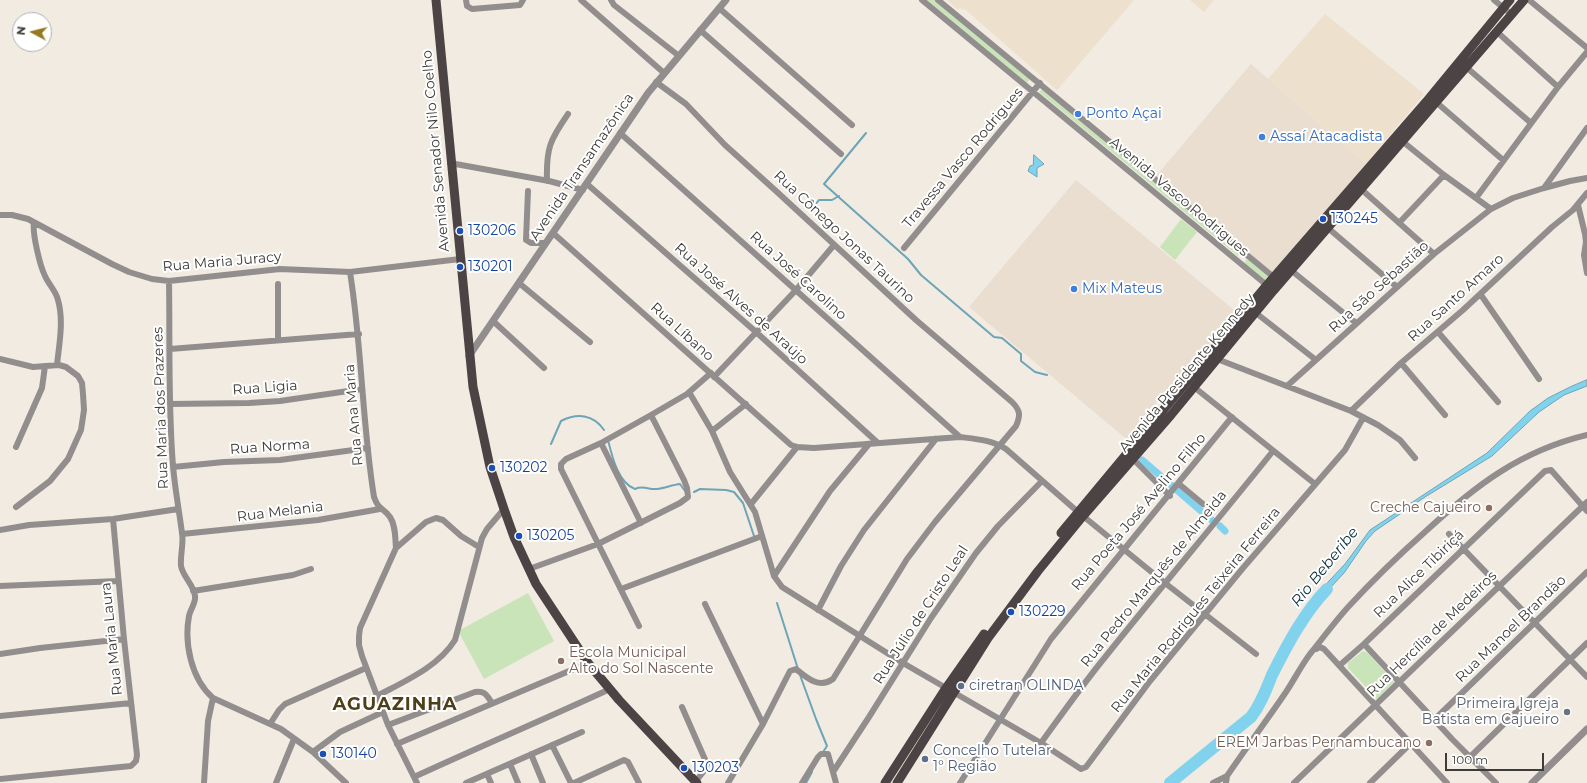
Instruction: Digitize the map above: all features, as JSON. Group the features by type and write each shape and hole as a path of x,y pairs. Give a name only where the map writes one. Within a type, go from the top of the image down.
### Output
{"main road":[{"name":"Avenida Senador Nilo Coelho","path":"436,0 450,163 473,387 487,452 504,509 529,569 543,596 588,663 696,782"},
{"name":"Avenida Presidente Kennedy","path":"1081,514 1133,459 1194,387 1256,313 1274,284 1292,270 1466,67 1496,31 1507,11 1510,0"},
{"name":"Avenida Presidente Kennedy","path":"897,783 983,635 1213,352 1274,284 1426,102 1507,11 1524,0"},
{"name":"Avenida Presidente Kennedy","path":"885,783 916,734 950,690"},
{"name":"Avenida Presidente Kennedy","path":"889,783 909,752 916,734"}],"street":[{"path":"466,0 467,6 472,9 520,5 523,0"},
{"path":"581,0 664,73"},
{"path":"611,0 614,5 679,56"},
{"name":"Avenida Transamazônica","path":"469,356 656,82 726,0"},
{"name":"Avenida Vasco Rodrigues","path":"922,0 1238,261 1274,284"},
{"name":"Avenida Vasco Rodrigues","path":"938,0 1245,253 1274,284"},
{"path":"1494,0 1507,11"},
{"path":"1529,0 1587,48"},
{"path":"719,8 852,125"},
{"path":"700,30 841,154"},
{"path":"1496,31 1558,87"},
{"path":"1476,198 1558,87 1587,52"},
{"path":"1466,67 1531,123"},
{"name":"Rua Cônego Jonas Taurino","path":"656,82 686,104 724,146 922,325 1018,408 1020,412 1016,426 999,445"},
{"name":"Travessa Vasco Rodrigues","path":"904,248 1040,83"},
{"path":"1436,102 1504,160"},
{"path":"547,181 546,161 548,150 557,131 568,114"},
{"path":"1544,188 1587,128"},
{"name":"Rua José Carolino","path":"620,134 960,437"},
{"path":"1402,141 1444,175 1491,209"},
{"name":"Rua José Alves de Araújo","path":"450,163 585,187 756,332 878,443"},
{"path":"1399,223 1444,175"},
{"name":"Rua São Sebastião","path":"1287,386 1434,254 1491,209 1513,198 1544,188 1587,178"},
{"path":"1362,189 1434,254"},
{"path":"528,191 526,240 531,243 546,243"},
{"name":"Rua Santo Amaro","path":"1350,411 1401,363 1481,295 1552,227 1578,205 1587,194"},
{"path":"1578,205 1585,234 1586,242 1584,254 1587,273"},
{"name":"Rua Maria Juracy","path":"0,215 20,216 124,269 152,279 169,281 280,269 350,272 460,259"},
{"path":"34,222 35,238 44,275 55,291 59,301 60,325 57,365"},
{"path":"1328,228 1397,287"},
{"name":"Rua Líbano","path":"553,233 785,440 797,447"},
{"path":"639,626 561,469 562,464 566,459 601,443 651,415 689,392 713,375 796,290 834,245"},
{"path":"1238,261 1245,253"},
{"path":"1292,270 1356,323"},
{"name":"Rua Ana Maria","path":"350,272 359,334 362,389 374,497 380,509 389,516 393,522 396,548"},
{"name":"Rua Maria dos Prazeres","path":"169,281 170,404 173,467 182,534 182,567 193,591"},
{"path":"518,283 590,342"},
{"path":"278,284 278,340"},
{"path":"1481,295 1539,379"},
{"path":"1256,313 1316,360"},
{"path":"492,321 544,368"},
{"path":"1438,332 1498,402"},
{"path":"170,349 359,334"},
{"path":"0,359 33,367 57,365 66,367 74,372 82,383 84,410 81,430 68,459 54,476 16,507"},
{"path":"1217,359 1350,411 1394,435 1415,458"},
{"path":"1401,363 1445,415"},
{"path":"16,447 42,388 45,366"},
{"path":"1194,387 1315,484"},
{"name":"Rua Ligia","path":"170,404 280,401 362,389"},
{"path":"689,392 712,431 730,472 755,512 774,576 782,587 903,663 1041,743"},
{"path":"712,431 746,404"},
{"path":"529,569 598,544 680,504 688,497 684,480 651,415"},
{"name":"Rua Poeta José Avelino Filho","path":"960,783 1051,639 1175,490 1232,417"},
{"name":"Rua Maria Rodrigues Teixeira Ferreira","path":"1041,743 1081,769 1086,767 1150,680 1243,568 1345,450 1364,418"},
{"path":"1226,783 1227,776 1310,655 1349,606 1384,568 1474,489 1512,464 1564,441 1587,436"},
{"path":"751,504 797,447 814,448 960,437 983,440 999,445 1124,550 1256,654"},
{"path":"818,610 841,566 864,530 936,439"},
{"path":"601,443 641,523"},
{"path":"774,576 830,491 869,444"},
{"path":"728,783 763,724 790,671 796,669 807,678 821,683 829,682 833,679 907,559 935,522 999,445"},
{"name":"Rua Norma","path":"173,467 224,462 280,460 368,448"},
{"name":"Rua Pedro Marquês de Almeida","path":"1041,743 1105,656 1220,518 1273,451"},
{"path":"1133,459 1175,490 1203,504"},
{"name":"Rua Alice Tibiriçá","path":"1340,665 1364,644 1542,473 1551,470 1586,506"},
{"name":"Rua Júlio de Cristo Leal","path":"833,772 931,618 986,540 1042,481"},
{"name":"Rua Hercília de Medeiros","path":"1294,783 1500,585 1586,506"},
{"path":"0,530 29,525 113,519 178,509"},
{"name":"Rua Melania","path":"182,534 318,520 380,509"},
{"path":"377,696 430,667 449,650 455,640 482,538 487,529 504,509"},
{"path":"479,547 461,536 443,520 436,518 426,522 396,548 360,628 359,645 366,668 388,725 416,780 501,737 610,689"},
{"name":"Rua Maria Laura","path":"0,779 131,766 136,761 137,755 118,581 113,519"},
{"path":"1449,534 1500,585 1587,677"},
{"path":"621,589 762,536"},
{"path":"311,569 293,575 193,591 195,601 189,615 187,640 188,647 198,676 208,693 213,698 270,724 294,739 313,752 344,782"},
{"name":"Rua Manoel Brandão","path":"1435,719 1587,572"},
{"path":"0,586 118,581"},
{"path":"705,604 763,724"},
{"path":"0,654 124,639"},
{"path":"1470,757 1587,643"},
{"path":"1364,644 1496,783"},
{"path":"1316,649 1318,647 1324,649 1340,665 1445,782"},
{"path":"397,744 588,663"},
{"path":"270,724 285,704 366,668"},
{"path":"388,725 475,692 482,691 492,703"},
{"path":"204,783 208,721 213,698"},
{"path":"0,716 131,703"},
{"path":"682,708 707,764 696,782"},
{"path":"313,752 340,732 383,712"},
{"path":"1532,783 1587,729"},
{"path":"466,783 582,732"},
{"path":"276,783 294,739"},
{"path":"1370,783 1411,743"},
{"path":"552,745 571,783"},
{"path":"531,754 543,783"},
{"path":"802,783 821,754 828,754 836,783"},
{"path":"574,783 624,760 628,762 639,783"},
{"path":"510,764 518,783"},
{"path":"487,774 491,783"},
{"path":"1213,783 1227,776"}],"shaded area":[{"path":"947,0 1134,0 1057,90 964,8 963,10 960,7 958,10"},
{"path":"1190,0 1214,0 1204,12"},
{"path":"1325,14 1424,94 1366,164 1268,79"},
{"name":"Assaí Atacadista","path":"1251,64 1366,164 1272,275 1156,176"},
{"path":"1076,180 1239,314 1204,357 1188,368 1139,421 1130,442 969,307"}],"green space":[{"path":"927,0 935,0 1030,79 1027,83"},
{"path":"1042,89 1241,253 1238,256 1039,92"},
{"path":"1181,219 1197,232 1175,260 1160,247"},
{"path":"1247,259 1269,277 1266,281 1244,263"},
{"path":"528,593 554,641 484,679 458,631"},
{"path":"1363,651 1368,653 1394,682 1377,699 1348,668 1348,663"}],"water":[{"path":"1034,155 1044,164 1037,168 1037,177 1028,171 1030,166 1033,165"},
{"path":"1587,380 1587,386 1564,395 1539,412 1492,456 1425,497 1375,531 1366,541 1344,573 1318,601 1314,597 1345,564 1370,530 1487,453 1530,411 1548,398"}],"waterway":[{"path":"866,133 824,184 908,259 921,275 994,337 1002,338 1021,354 1021,361 1035,372 1047,375"},
{"path":"811,210 819,200 832,200 839,196"},
{"path":"551,444 561,421 567,418 584,416 595,421 604,430"},
{"path":"608,440 620,475 629,486 635,489 641,487 660,489 680,484 685,491"},
{"path":"1142,460 1214,522"},
{"path":"694,492 700,489 726,490 734,492 743,503 754,536"},
{"path":"1220,526 1225,531"},
{"name":"Rio Beberibe","path":"1170,783 1251,717 1255,712 1272,675 1296,630 1311,608 1327,589"},
{"path":"777,603 798,669"},
{"path":"800,675 827,746 823,752"},
{"path":"806,783 812,772"}],"place":[{"name":"Ponto Açai","path":"1078,114"},
{"name":"Assaí Atacadista","path":"1262,137"},
{"name":"130245","path":"1323,219"},
{"name":"130206","path":"460,231"},
{"name":"130201","path":"460,267"},
{"name":"Mix Mateus","path":"1074,289"},
{"name":"130202","path":"492,468"},
{"name":"Creche Cajueiro","path":"1489,508"},
{"name":"130205","path":"519,536"},
{"name":"130229","path":"1011,612"},
{"name":"Escola Municipal Alto do Sol Nascente","path":"561,661"},
{"name":"ciretran OLINDA","path":"961,686"},
{"name":"Primeira Igreja Batista em Cajueiro","path":"1567,712"},
{"name":"EREM Jarbas Pernambucano","path":"1429,743"},
{"name":"130140","path":"323,754"},
{"name":"Concelho Tutelar 1° Região","path":"925,759"},
{"name":"130203","path":"684,768"}],"district":[{"name":"AGUAZINHA","path":"395,705"}]}
